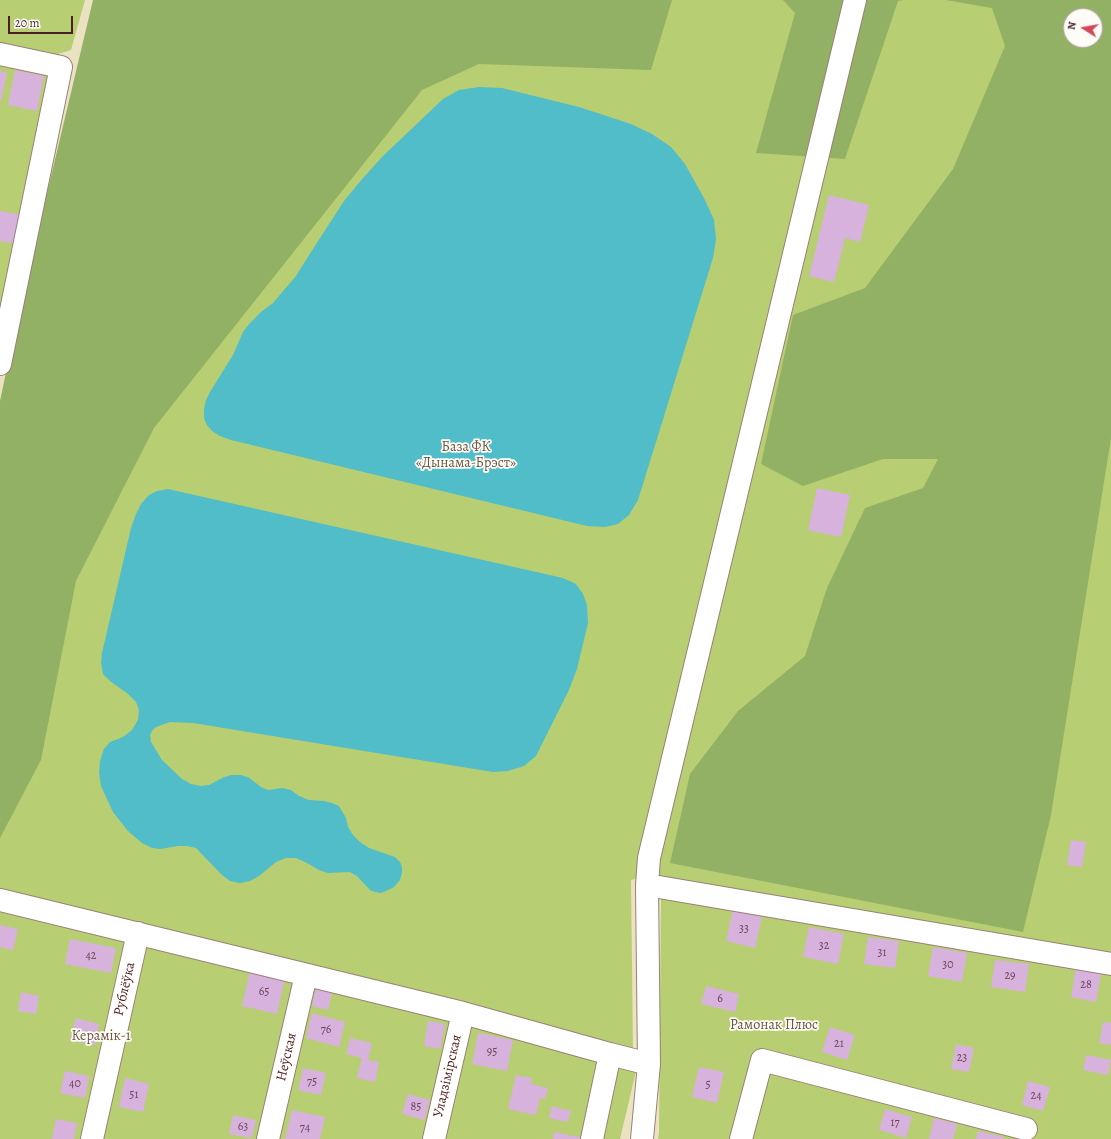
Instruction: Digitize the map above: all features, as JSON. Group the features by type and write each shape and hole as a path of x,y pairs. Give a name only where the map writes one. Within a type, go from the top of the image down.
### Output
{"street":[{"path":"642,1139 649,1064 647,885 649,858 855,0"},
{"path":"0,54 61,67 0,364"},
{"path":"647,885 1111,964"},
{"path":"0,900 463,1013 649,1064"},
{"name":"Рублёўка","path":"92,1139 138,933"},
{"name":"Неўская","path":"268,1139 306,975"},
{"name":"Уладзімірская","path":"434,1139 463,1013"},
{"path":"592,1139 610,1054"},
{"path":"741,1139 762,1060 1026,1129"}],"green space":[{"path":"0,0 85,0 71,50 58,54 0,323"},
{"path":"93,0 672,0 651,70 479,64 422,90 154,428 76,581 41,760 0,838 0,401 18,315"},
{"name":"База ФК «Дынама-Брэст»","path":"103,0 1111,0 1111,1139 658,1139 661,894 648,876 631,880 633,1052 0,900 0,452"},
{"path":"783,0 903,0 898,1 845,159 756,153 795,13"},
{"path":"946,0 1111,0 1111,438 1051,815 1023,932 670,863 690,774 738,711 805,656 827,588 865,508 923,488 938,459 883,459 803,486 761,464 793,315 865,288 953,169 1005,46 992,8"},
{"name":"Керамік-1","path":"0,907 637,1067 620,1139 0,1139"}],"water":[{"path":"479,87 502,88 579,107 631,124 652,134 671,147 685,164 705,200 714,220 716,239 713,258 638,500 629,515 618,524 605,527 587,526 231,440 212,431 204,418 206,400 233,355 243,332 261,312 273,303 296,276 344,201 363,178 383,156 443,99 459,90"},
{"path":"168,489 563,578 576,584 583,594 587,605 588,623 577,669 569,690 536,756 524,766 508,771 493,772 193,723 170,722 156,727 152,731 150,735 151,742 162,760 182,779 191,784 201,786 209,785 224,777 240,775 248,777 261,787 268,790 283,788 291,790 299,796 309,800 324,801 339,806 346,818 348,827 360,842 369,848 395,857 400,862 402,873 400,880 394,887 381,893 375,892 370,890 357,876 350,872 328,873 296,858 286,858 276,862 259,876 250,881 240,883 230,881 222,875 196,848 178,846 160,849 152,848 142,843 128,831 113,812 101,786 99,773 100,761 104,749 110,742 123,737 132,730 138,720 139,710 136,702 128,694 103,674 101,663 102,653 131,528 136,514 141,504 149,495 157,491"}],"building":[{"path":"15,70 44,76 37,111 8,105"},
{"path":"0,71 7,73 1,101 0,101"},
{"path":"829,195 869,205 860,242 845,238 834,282 809,276"},
{"path":"0,211 22,215 16,244 0,241"},
{"path":"817,488 850,495 841,537 808,530"},
{"path":"1071,840 1086,842 1082,867 1067,865"},
{"path":"733,910 762,917 755,948 726,941"},
{"path":"0,925 18,929 13,950 0,947"},
{"path":"809,927 844,934 838,964 803,957"},
{"path":"868,937 899,941 895,968 864,964"},
{"path":"70,939 116,948 111,973 65,964"},
{"path":"933,947 967,953 962,982 928,976"},
{"path":"995,960 1029,964 1025,992 991,987"},
{"path":"1076,968 1101,973 1096,1002 1071,997"},
{"path":"250,970 285,978 277,1014 242,1006"},
{"path":"706,986 739,994 735,1012 701,1004"},
{"path":"316,989 332,993 328,1010 312,1006"},
{"path":"21,992 39,996 36,1014 18,1011"},
{"path":"312,1013 345,1022 339,1047 306,1038"},
{"path":"76,1018 99,1024 95,1045 70,1040"},
{"path":"428,1021 445,1024 440,1049 424,1046"},
{"path":"1103,1022 1111,1023 1111,1045 1099,1043"},
{"path":"830,1027 855,1035 847,1060 822,1052"},
{"path":"478,1033 513,1040 507,1071 472,1064"},
{"path":"350,1038 372,1043 368,1060 379,1062 375,1082 357,1078 362,1058 346,1054"},
{"path":"956,1044 974,1048 969,1072 951,1069"},
{"path":"1086,1055 1111,1060 1108,1075 1083,1070"},
{"path":"699,1067 724,1072 717,1103 692,1097"},
{"path":"303,1068 326,1073 321,1095 298,1090"},
{"path":"65,1071 89,1076 85,1098 60,1093"},
{"path":"516,1075 532,1078 531,1084 548,1088 545,1099 540,1098 536,1115 508,1109"},
{"path":"125,1078 149,1084 143,1112 119,1107"},
{"path":"1028,1081 1050,1087 1043,1111 1022,1105"},
{"path":"408,1094 430,1100 424,1120 402,1114"},
{"path":"552,1106 571,1111 568,1122 549,1118"},
{"path":"885,1109 912,1117 906,1138 879,1130"},
{"path":"292,1110 325,1117 320,1139 285,1139"},
{"path":"233,1115 256,1120 252,1138 229,1134"},
{"path":"934,1118 957,1124 953,1139 929,1139"},
{"path":"56,1119 77,1123 74,1139 52,1139"},
{"path":"978,1131 1004,1137 1003,1139 976,1139"},
{"path":"554,1132 583,1138 553,1139"}],"park label":[{"name":"Рамонак Плюс","path":"774,1026"}]}
